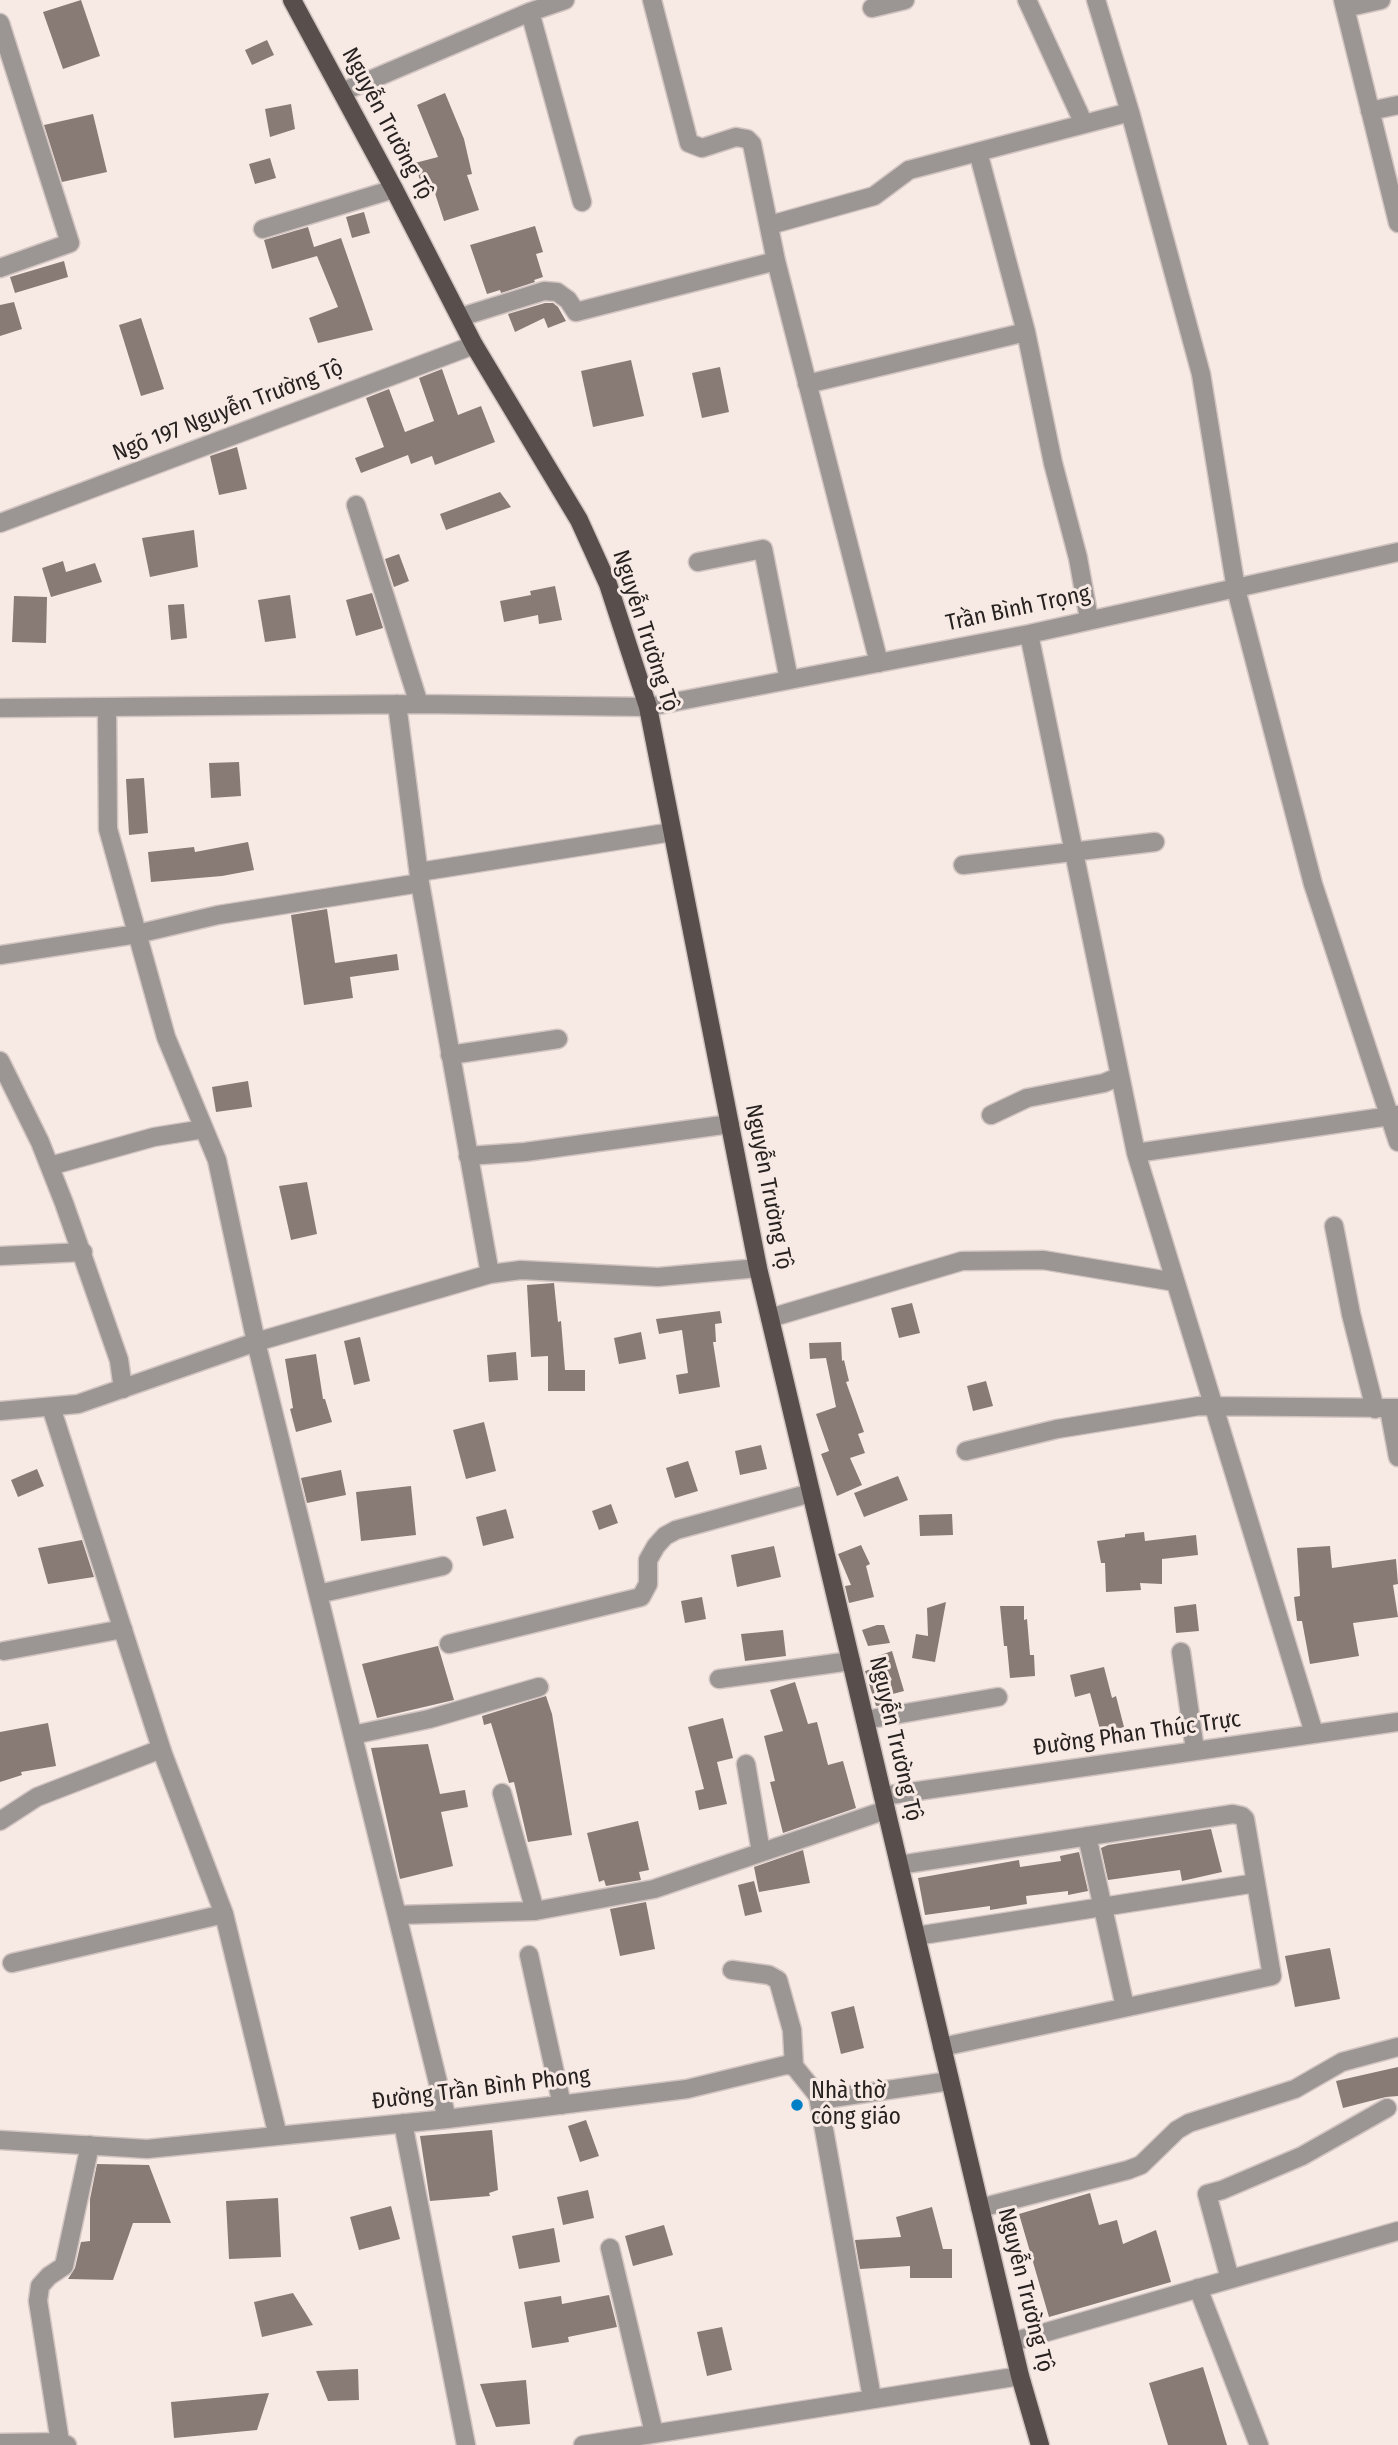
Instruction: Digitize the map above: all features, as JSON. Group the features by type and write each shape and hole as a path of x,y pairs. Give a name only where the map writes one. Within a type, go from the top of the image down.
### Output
{"main road":[{"name":"Nguyễn Trường Tộ","path":"292,0 474,345 579,520 608,584 648,707 758,1268 1020,2376 1040,2445"}],"street":[{"path":"342,92 530,12 565,0"},
{"path":"652,0 687,139 699,148 736,137 749,141 776,261 879,663"},
{"path":"872,8 905,0"},
{"path":"1027,0 1084,124"},
{"path":"1096,0 1130,112 1200,374 1236,589 1313,884 1395,1116 1398,1142"},
{"path":"1381,0 1344,4 1398,223"},
{"path":"530,12 582,202"},
{"path":"0,23 71,243 0,268"},
{"path":"1370,111 1398,104"},
{"path":"770,225 874,196 909,170 1130,112"},
{"path":"978,152 1026,332 1089,619"},
{"path":"263,229 394,189"},
{"path":"461,317 544,291 557,292 568,300 576,312 776,261"},
{"path":"807,384 1026,332"},
{"name":"Ngõ 197 Nguyễn Trường Tộ","path":"0,523 474,345"},
{"path":"356,505 419,704"},
{"path":"698,562 763,549 789,680"},
{"name":"Trần Bình Trọng","path":"0,708 419,704 648,707 1029,634 1398,552"},
{"path":"1029,634 1136,1153 1314,1733"},
{"path":"397,705 420,877 490,1275"},
{"path":"107,707 108,829 166,1037 217,1160 256,1342 447,2119"},
{"path":"0,954 137,934 218,915 672,831"},
{"path":"963,864 1155,842"},
{"path":"450,1055 558,1039"},
{"path":"0,1061 50,1166 83,1252 119,1360 123,1389"},
{"path":"991,1115 1027,1098 1095,1086 1120,1076"},
{"path":"1136,1153 1395,1116"},
{"path":"468,1156 525,1152 730,1124"},
{"path":"50,1166 154,1137 204,1129"},
{"path":"1334,1226 1351,1314 1387,1409 1398,1457"},
{"path":"0,1256 83,1252"},
{"path":"770,1318 962,1261 1044,1260 1175,1282"},
{"path":"0,1411 78,1404 256,1342 490,1275 521,1270 658,1277 758,1268"},
{"path":"966,1451 1057,1429 1147,1413 1214,1406 1387,1409"},
{"path":"51,1407 161,1749 224,1914 278,2136"},
{"path":"449,1644 641,1597 648,1584 648,1560 665,1536 676,1530 811,1493"},
{"path":"318,1594 443,1566"},
{"path":"4,1651 123,1629"},
{"path":"1181,1652 1195,1750"},
{"path":"719,1679 851,1661"},
{"path":"353,1735 429,1718 539,1686"},
{"path":"865,1720 999,1697"},
{"name":"Đường Phan Thúc Trực","path":"397,1915 535,1911 654,1889 761,1852 884,1803 1195,1750 1398,1722"},
{"path":"0,1821 37,1797 161,1749"},
{"path":"746,1764 761,1852"},
{"path":"502,1793 535,1911"},
{"path":"899,1865 1238,1814 1245,1819 1272,1976 942,2047"},
{"path":"1087,1836 1125,2007"},
{"path":"916,1936 1256,1883"},
{"path":"12,1963 224,1914"},
{"path":"529,1955 562,2105"},
{"path":"732,1970 769,1975 778,1980 792,2030 794,2066 818,2096 872,2398"},
{"path":"980,2208 1128,2171 1141,2165 1177,2130 1189,2123 1295,2090 1342,2062 1398,2048"},
{"name":"Đường Trần Bình Phong","path":"0,2140 147,2149 447,2119 687,2089 779,2066 794,2066"},
{"path":"818,2096 839,2098 950,2081"},
{"path":"1230,2279 1207,2194 1302,2156 1387,2108"},
{"path":"403,2123 466,2445"},
{"path":"0,2443 64,2443 38,2301 40,2286 64,2266 90,2145"},
{"path":"1012,2342 1398,2231"},
{"path":"610,2248 654,2433"},
{"path":"1199,2288 1259,2445"},
{"path":"583,2445 1020,2376"}],"building":[{"path":"81,0 100,56 63,69 43,12"},
{"path":"267,40 274,55 252,65 245,50"},
{"path":"445,93 464,139 472,174 467,175 479,210 444,221 432,184 422,187 415,163 438,157 417,105"},
{"path":"291,104 295,129 270,137 265,109"},
{"path":"93,114 107,172 62,182 44,125"},
{"path":"270,158 276,178 255,184 249,164"},
{"path":"364,212 370,233 352,238 346,217"},
{"path":"535,226 543,252 536,254 543,277 501,293 500,290 487,294 470,245"},
{"path":"308,227 314,247 341,238 373,330 318,343 309,318 338,307 317,256 272,269 264,240"},
{"path":"64,261 68,277 15,293 10,277"},
{"path":"14,302 22,329 0,336 0,305"},
{"path":"553,303 558,307 566,321 548,328 544,318 515,332 508,314"},
{"path":"141,318 164,389 141,396 119,325"},
{"path":"631,360 644,416 593,427 581,371"},
{"path":"720,367 729,412 702,418 692,373"},
{"path":"442,369 458,415 481,406 495,442 435,465 432,456 411,464 408,455 361,473 355,458 384,447 366,398 389,389 405,432 434,421 419,378"},
{"path":"237,447 247,489 219,495 210,456"},
{"path":"500,492 511,507 446,530 440,514"},
{"path":"194,530 198,567 150,577 142,538"},
{"path":"399,554 409,581 394,587 385,559"},
{"path":"63,561 66,572 95,563 102,582 51,597 42,568"},
{"path":"555,586 562,620 539,624 538,615 504,622 500,601 531,595 530,591"},
{"path":"372,593 383,628 356,636 346,600"},
{"path":"290,595 296,638 265,642 258,600"},
{"path":"14,596 47,597 46,643 12,642"},
{"path":"184,604 187,638 171,640 168,605"},
{"path":"239,762 241,796 211,798 209,763"},
{"path":"144,778 148,833 129,835 126,779"},
{"path":"248,842 254,870 222,876 151,882 148,852 194,847 195,852"},
{"path":"327,909 335,963 397,954 399,970 350,977 353,998 304,1005 291,915"},
{"path":"248,1081 252,1107 216,1112 212,1087"},
{"path":"307,1182 317,1234 291,1240 279,1186"},
{"path":"554,1283 558,1322 561,1321 565,1370 585,1370 585,1391 548,1391 548,1356 531,1357 527,1285"},
{"path":"912,1303 920,1333 899,1338 891,1308"},
{"path":"720,1311 722,1323 715,1324 716,1342 713,1342 720,1387 679,1394 676,1375 688,1373 682,1330 659,1334 656,1319"},
{"path":"641,1332 646,1359 619,1364 614,1338"},
{"path":"360,1337 370,1381 354,1385 344,1341"},
{"path":"841,1342 842,1361 844,1360 849,1381 846,1382 864,1432 858,1434 865,1453 850,1458 862,1485 837,1496 821,1454 829,1451 816,1414 836,1407 826,1358 810,1359 809,1343"},
{"path":"516,1352 518,1380 489,1382 487,1355"},
{"path":"316,1354 323,1399 332,1422 296,1432 290,1409 293,1408 285,1359"},
{"path":"986,1381 993,1406 973,1411 967,1386"},
{"path":"484,1422 496,1471 466,1479 453,1430"},
{"path":"761,1445 767,1469 740,1475 735,1451"},
{"path":"688,1461 698,1491 675,1498 666,1468"},
{"path":"37,1469 44,1486 18,1497 11,1480"},
{"path":"341,1470 346,1495 307,1503 301,1478"},
{"path":"898,1476 908,1500 864,1517 854,1493"},
{"path":"411,1486 416,1535 361,1541 356,1492"},
{"path":"611,1504 618,1523 599,1530 592,1511"},
{"path":"506,1509 514,1538 483,1546 476,1517"},
{"path":"952,1514 953,1535 920,1536 919,1515"},
{"path":"1144,1532 1145,1541 1196,1535 1198,1555 1162,1559 1162,1584 1140,1583 1141,1590 1106,1592 1105,1563 1101,1563 1097,1541"},
{"path":"82,1540 94,1577 48,1584 38,1548"},
{"path":"861,1545 870,1564 866,1566 874,1597 849,1603 845,1586 851,1585 838,1554"},
{"path":"774,1546 781,1577 737,1587 731,1555"},
{"path":"1330,1546 1332,1568 1396,1559 1398,1584 1393,1585 1398,1617 1353,1623 1359,1656 1310,1664 1302,1621 1297,1621 1294,1597 1300,1596 1297,1548"},
{"path":"702,1597 706,1619 685,1623 681,1601"},
{"path":"946,1602 935,1662 912,1658 916,1634 928,1636 927,1608"},
{"path":"1196,1604 1199,1631 1176,1633 1174,1607"},
{"path":"1000,1606 1024,1606 1030,1655 1034,1655 1035,1676 1010,1678"},
{"path":"884,1625 890,1643 868,1646 862,1630"},
{"path":"783,1630 786,1656 745,1661 741,1634"},
{"path":"438,1646 454,1700 377,1718 362,1664"},
{"path":"892,1651 904,1691 889,1695 892,1704 876,1706 865,1671 875,1668 872,1658"},
{"path":"1104,1667 1112,1698 1116,1696 1124,1727 1101,1733 1090,1693 1075,1697 1070,1675"},
{"path":"795,1682 808,1724 817,1722 828,1765 843,1761 856,1808 783,1833 770,1782 775,1781 764,1736 783,1731 770,1690"},
{"path":"546,1696 552,1714 572,1835 528,1842 514,1782 509,1783 491,1723 484,1725 482,1716"},
{"path":"723,1718 733,1758 717,1762 727,1804 699,1810 695,1791 704,1789 688,1727"},
{"path":"48,1723 56,1766 21,1772 22,1775 0,1782 0,1732"},
{"path":"428,1744 440,1794 465,1790 468,1807 441,1812 453,1866 400,1879 371,1748"},
{"path":"638,1821 649,1870 639,1872 641,1880 606,1886 604,1880 599,1882 587,1833"},
{"path":"1211,1829 1222,1872 1182,1881 1180,1870 1108,1880 1101,1848"},
{"path":"803,1850 810,1883 759,1892 754,1867"},
{"path":"1079,1852 1088,1891 1068,1895 1068,1891 1026,1896 1027,1904 990,1910 990,1906 925,1915 918,1878 1019,1860 1020,1867 1061,1861 1060,1856"},
{"path":"754,1881 762,1912 745,1916 738,1885"},
{"path":"646,1902 655,1949 620,1956 610,1909"},
{"path":"1330,1948 1340,1999 1295,2007 1285,1956"},
{"path":"854,2006 864,2048 841,2054 831,2012"},
{"path":"1398,2067 1398,2096 1343,2108 1336,2081"},
{"path":"586,2120 599,2156 580,2162 568,2126"},
{"path":"492,2130 498,2190 489,2193 490,2196 430,2201 420,2136"},
{"path":"97,2164 149,2165 171,2223 133,2223 113,2280 68,2279 75,2268 81,2242 90,2241 90,2199"},
{"path":"588,2190 594,2218 563,2225 557,2197"},
{"path":"1090,2193 1099,2225 1117,2220 1123,2244 1156,2230 1171,2282 1049,2317 1019,2214"},
{"path":"278,2198 281,2257 229,2259 226,2201"},
{"path":"391,2206 400,2239 359,2250 350,2217"},
{"path":"932,2207 943,2249 952,2249 952,2278 910,2278 910,2266 860,2269 855,2240 901,2237 896,2217"},
{"path":"664,2225 673,2255 633,2266 625,2236"},
{"path":"554,2228 560,2262 519,2269 512,2236"},
{"path":"293,2293 313,2325 262,2337 254,2302"},
{"path":"609,2295 617,2327 568,2337 569,2342 532,2348 524,2302 561,2296 562,2304"},
{"path":"722,2327 732,2370 707,2376 697,2332"},
{"path":"1203,2367 1227,2445 1168,2445 1149,2383"},
{"path":"358,2369 359,2400 328,2401 316,2371"},
{"path":"526,2380 530,2424 496,2427 480,2384"},
{"path":"269,2393 257,2430 174,2438 171,2402"}],"place":[{"name":"Nhà thờ công giáo","path":"797,2105"}]}
